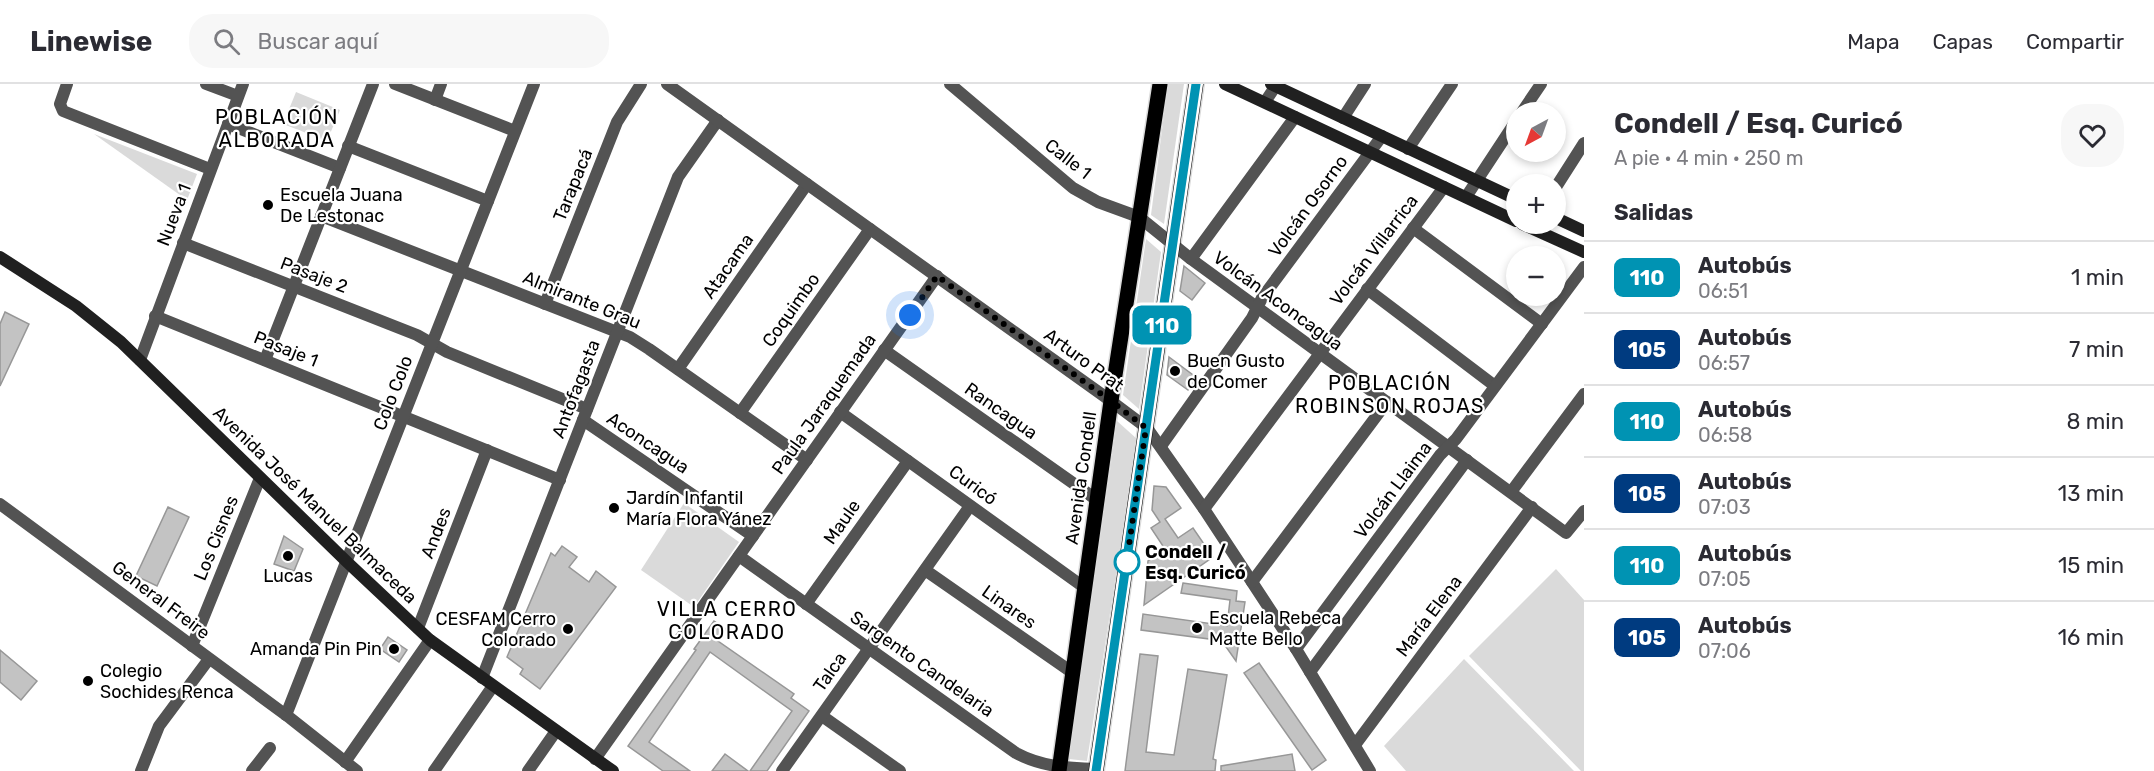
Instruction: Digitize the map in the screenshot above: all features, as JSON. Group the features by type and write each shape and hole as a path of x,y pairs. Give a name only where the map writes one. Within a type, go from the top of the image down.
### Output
{"main road":[{"name":"Avenida Condell","path":"1059,769 1111,401 1160,84"},
{"path":"1096,770 1196,84"},
{"path":"1225,84 1506,216"},
{"path":"1274,85 1506,194"},
{"path":"1566,223 1584,231"},
{"path":"1544,234 1584,252"},
{"name":"Avenida José Manuel Balmaceda","path":"0,257 76,306 140,360 430,640 613,771"}],"street":[{"path":"67,84 61,100 61,108 66,113 210,169"},
{"path":"206,84 238,96"},
{"name":"Nueva 1","path":"140,360 243,84"},
{"path":"265,360 372,84"},
{"path":"395,84 515,131"},
{"path":"435,100 441,84"},
{"name":"Colo Colo","path":"286,716 534,84"},
{"name":"Tarapacá","path":"545,304 617,122 642,84"},
{"name":"Arturo Prat","path":"667,84 1146,428 1204,509 1296,649 1370,771"},
{"name":"Calle 1","path":"950,84 1073,188 1098,202 1139,217 1173,246"},
{"path":"1343,118 1365,84"},
{"path":"1408,149 1452,84"},
{"path":"1529,102 1541,84"},
{"path":"1264,102 1274,85"},
{"path":"1191,259 1296,117"},
{"name":"Antofagasta","path":"482,678 678,177 718,120"},
{"path":"228,124 340,168"},
{"name":"Volcán Osorno","path":"1161,446 1252,318 1262,298 1382,136"},
{"path":"1466,197 1506,136"},
{"path":"1564,174 1584,143"},
{"path":"348,146 488,201"},
{"name":"Atacama","path":"678,369 807,184"},
{"name":"Volcán Villarrica","path":"1204,509 1444,187"},
{"name":"Almirante Grau","path":"321,216 640,342 807,460"},
{"path":"1413,228 1542,324"},
{"name":"Coquimbo","path":"740,413 870,229"},
{"name":"Pasaje 2","path":"183,243 417,335 432,343"},
{"name":"Volcán Aconcagua","path":"1173,246 1566,533 1584,511"},
{"name":"Volcán Llaima","path":"1296,649 1584,267"},
{"name":"Paula Jaraquemada","path":"596,759 937,276"},
{"path":"1367,289 1495,386"},
{"name":"Pasaje 1","path":"155,316 560,480"},
{"name":"Aconcagua","path":"432,343 447,352 585,414 753,536"},
{"name":"Rancagua","path":"884,350 1097,500"},
{"path":"1511,492 1584,394"},
{"path":"1252,582 1387,402"},
{"name":"Curicó","path":"840,412 1085,588"},
{"name":"Andes","path":"418,628 487,450"},
{"path":"1310,672 1467,460"},
{"name":"Maule","path":"806,604 908,461"},
{"name":"Los Cisnes","path":"192,646 260,478"},
{"name":"General Freire","path":"0,504 357,771"},
{"name":"Talca","path":"782,771 970,506"},
{"name":"María Elena","path":"1355,745 1532,507"},
{"name":"Sargento Candelaria","path":"739,556 1016,753 1059,769 1096,770"},
{"name":"Linares","path":"924,570 1073,673"},
{"path":"345,762 430,640"},
{"path":"141,771 159,726 209,659"},
{"path":"434,771 493,686"},
{"path":"822,716 900,771"},
{"path":"528,771 556,731"},
{"path":"252,771 270,748"}],"shaded area":[{"path":"1168,84 1184,84 1164,224 1151,215"},
{"path":"296,92 340,110 327,141 283,124"},
{"path":"94,134 197,174 187,200"},
{"path":"1146,239 1161,252 1139,409 1123,395"},
{"path":"1117,421 1137,439 1087,761 1069,759"},
{"path":"684,503 739,542 694,607 641,570"},
{"path":"1556,569 1584,600 1584,771 1581,771 1469,656"},
{"path":"1464,659 1574,771 1406,771 1384,746"}],"building":[{"path":"1184,266 1205,283 1192,300 1180,291"},
{"path":"5,312 29,324 0,386 0,324"},
{"path":"1169,357 1197,378 1188,390 1167,375"},
{"path":"1154,486 1166,487 1181,508 1165,519 1178,538 1193,528 1213,557 1144,605 1148,561 1165,549 1151,528 1160,522 1152,510"},
{"path":"168,507 189,517 157,586 136,576"},
{"name":"Lucas","path":"284,536 303,549 294,571 274,564"},
{"name":"CESFAM Cerro Colorado","path":"562,546 577,557 569,567 589,582 596,571 616,587 540,689 520,674 523,669 507,657 551,553 555,556"},
{"path":"1183,583 1237,591 1236,601 1245,602 1236,661 1224,641 1141,630 1143,614 1227,626 1230,600 1181,593"},
{"path":"714,621 726,629 718,641 794,694 791,698 809,711 767,771 750,771 792,711 710,652 649,742 690,771 663,771 628,746"},
{"name":"Amanda Pin Pin","path":"388,637 407,650 399,662 380,649"},
{"path":"0,650 37,681 21,700 0,682"},
{"path":"1140,654 1158,656 1146,752 1174,755 1188,669 1227,675 1213,759 1216,760 1215,771 1125,771"},
{"path":"1259,663 1326,760 1312,770 1244,673"},
{"path":"725,754 748,771 712,771"},
{"path":"1292,754 1295,771 1221,771 1221,766"}],"bus line":[{"name":"110","path":"1096,771 1196,84"}],"place":[{"name":"Escuela Juana De Lestonac","path":"268,205"},
{"name":"Buen Gusto de Comer","path":"1175,371"},
{"name":"Jardín Infantil María Flora Yánez","path":"614,508"},
{"name":"Lucas","path":"288,556"},
{"name":"Condell / Esq. Curicó","path":"1127,562"},
{"name":"Escuela Rebeca Matte Bello","path":"1197,628"},
{"name":"CESFAM Cerro Colorado","path":"568,629"},
{"name":"Amanda Pin Pin","path":"394,649"},
{"name":"Colegio Sochides Renca","path":"88,681"}],"district":[{"name":"POBLACIÓN ALBORADA","path":"277,128"},
{"name":"POBLACIÓN ROBINSON ROJAS","path":"1390,394"},
{"name":"VILLA CERRO COLORADO","path":"727,620"}],"route":[{"path":"910,315 937,276 1146,428 1126,566 1127,562"}]}
